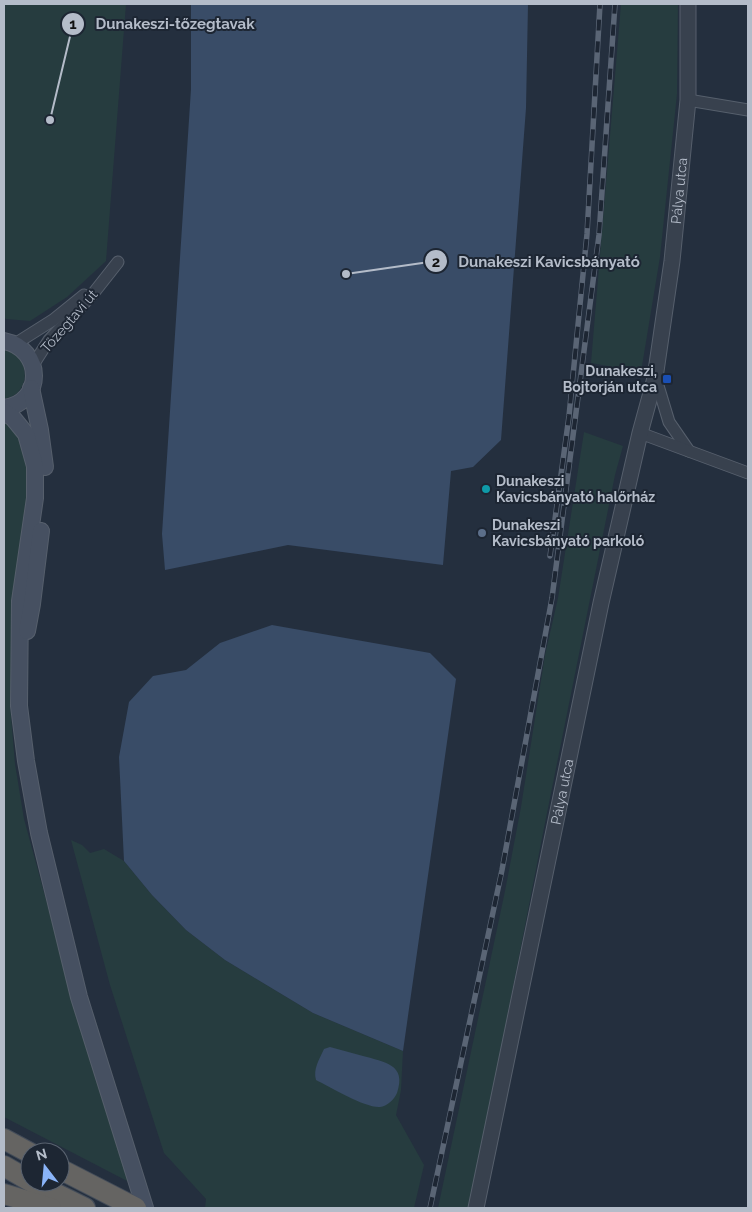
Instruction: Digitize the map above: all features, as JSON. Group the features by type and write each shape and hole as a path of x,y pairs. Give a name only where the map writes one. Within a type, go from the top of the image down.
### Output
{"highway":[{"path":"4,1139 20,1148"},
{"path":"4,1166 20,1175"},
{"path":"70,1174 136,1208"},
{"path":"51,1192 80,1206"},
{"path":"4,1194 51,1208"}],"main road":[{"path":"7,342 23,349 33,365 32,388 45,466 46,498 32,604 20,661"},
{"path":"4,408 11,407 23,400 32,388"},
{"path":"4,412 13,418 26,434 35,466 35,498 20,601 20,706 22,735 39,833 79,997 145,1208"}],"street":[{"name":"Pálya utca","path":"476,1208 600,604 640,433 655,378 672,261 688,100 688,4"},
{"path":"688,100 748,110"},
{"name":"Tőzegtavi út","path":"33,365 49,340 92,295 118,262"},
{"name":"Tőzegtavi út","path":"7,342 53,320 105,278"},
{"name":"Pálya utca","path":"655,378 664,410 689,451"},
{"path":"664,443 672,437 674,429"},
{"path":"640,433 748,473"}],"green space":[{"path":"4,4 126,4 106,261 67,297 30,321 6,319 4,317"},
{"path":"621,4 678,4 677,94 660,257 641,372 591,363"},
{"path":"4,350 17,356 24,368 25,375 24,382 16,394 5,399"},
{"path":"4,418 20,434 30,472 15,599 10,704 15,764 24,819 73,999 129,1182 70,1151 70,1142 52,1142 4,1117"},
{"path":"584,432 623,446 615,475 544,828 470,1208 438,1208 521,807 545,655 558,598"},
{"path":"71,840 82,845 90,853 104,849 124,861 152,895 186,930 225,960 313,1013 403,1051 401,1090 396,1115 424,1165 414,1208 205,1208 206,1199 164,1153 110,985"}],"water":[{"path":"191,4 528,4 526,108 501,440 473,467 451,471 443,565 288,545 165,570 162,534 191,89"},
{"path":"272,625 430,653 456,679 403,1051 313,1013 225,960 186,930 152,895 124,861 119,757 129,702 153,676 186,670 220,643"},
{"path":"330,1047 379,1060 392,1066 399,1076 397,1093 394,1098 380,1107 374,1106 357,1101 316,1080 315,1072 318,1061 324,1049"}],"railway":[{"path":"550,556 569,416 587,234 600,4"},
{"path":"430,1208 502,870 552,598 599,235 615,4"}],"place":[{"name":"Dunakeszi-tőzegtavak","path":"50,120"},
{"name":"Dunakeszi Kavicsbányató","path":"346,274"},
{"name":"Dunakeszi, Bojtorján utca","path":"667,379"},
{"name":"Dunakeszi Kavicsbányató halőrház","path":"486,489"},
{"name":"Dunakeszi Kavicsbányató parkoló","path":"482,533"}]}
